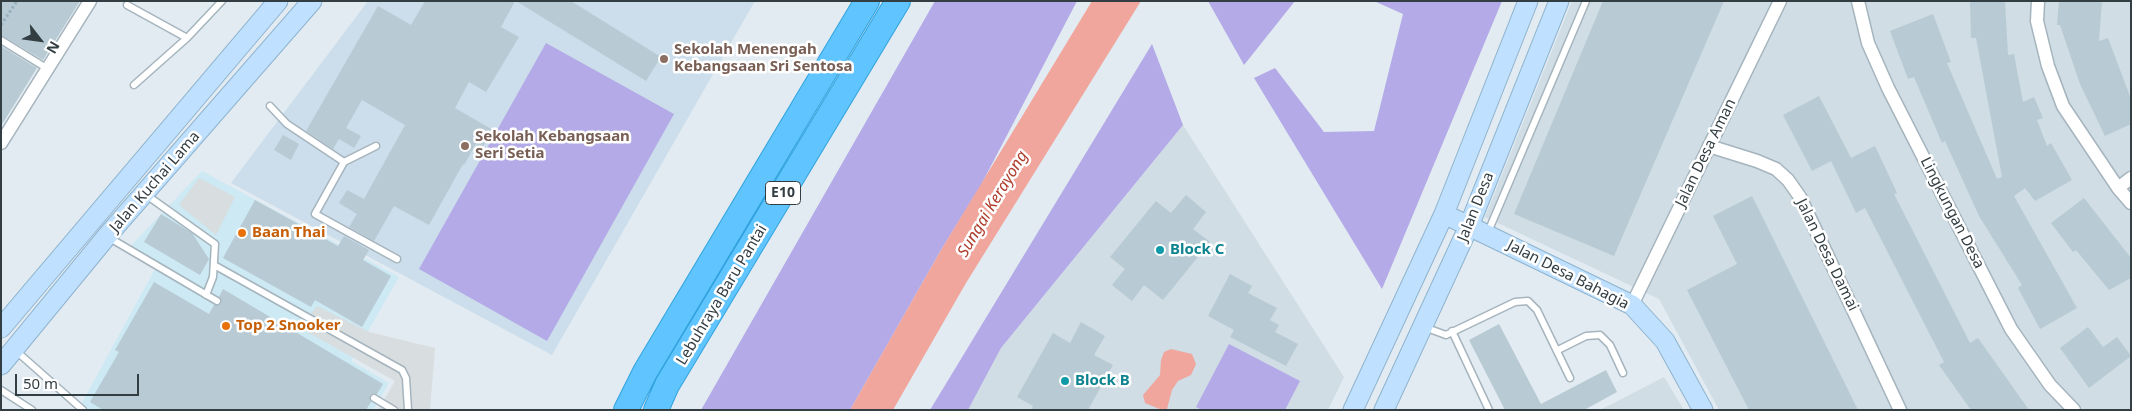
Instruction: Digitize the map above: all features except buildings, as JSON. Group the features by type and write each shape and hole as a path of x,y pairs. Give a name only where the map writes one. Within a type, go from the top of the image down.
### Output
{"highway":[{"name":"Lebuhraya Baru Pantai","path":"626,410 645,372 867,1"},
{"name":"Lebuhraya Baru Pantai","path":"656,410 667,385 898,1"}],"main road":[{"name":"Jalan Kuchai Lama","path":"1,328 278,1"},
{"name":"Jalan Kuchai Lama","path":"1,364 107,236 312,1"},
{"name":"Jalan Desa","path":"1353,410 1444,214 1528,1"},
{"name":"Jalan Desa","path":"1384,410 1469,226 1559,1"},
{"name":"Jalan Desa Bahagia","path":"1444,214 1632,305 1665,341 1703,410"}],"street":[{"path":"1,143 90,1"},
{"name":"Jalan Desa Aman","path":"1632,305 1780,1"},
{"name":"Lingkungan Desa","path":"1858,1 1868,43 1888,88 2011,330 2050,385 2074,410"},
{"path":"2038,1 2037,21 2046,57 2063,106 2118,188 2131,203"},
{"name":"Jalan Desa Damai","path":"1709,146 1763,163 1776,169 1788,180 1800,197 1900,410"},
{"path":"2118,188 2131,178"}],"lane":[{"path":"134,85 187,38 222,1"},
{"name":"Jalan Desa","path":"1487,234 1586,1"},
{"path":"127,5 187,38"},
{"path":"1,40 48,69"},
{"path":"270,106 287,124 344,162"},
{"path":"376,146 344,162 315,214 397,259"},
{"path":"144,194 215,244 213,277 206,295"},
{"path":"107,236 217,301"},
{"path":"214,265 402,370 406,378 408,410"},
{"path":"1423,326 1446,335 1521,300 1534,304 1570,378"},
{"path":"1452,332 1489,410"},
{"path":"1558,350 1586,336 1600,335 1610,345 1623,373"},
{"path":"14,349 83,410"},
{"path":"1,390 32,410"},
{"path":"374,398 394,410"}],"path":[{"path":"1,26 17,1"}],"shaded area":[{"name":"Sekolah Kebangsaan Seri Setia","path":"368,1 755,1 552,355 231,183"},
{"path":"935,1 1077,1 981,185 941,250 850,410 701,410"},
{"path":"1208,1 1295,1 1244,65"},
{"path":"1374,1 1502,1 1382,289 1254,78 1275,68 1324,132 1374,131 1403,14"},
{"path":"1572,1 2131,1 2131,410 1719,410 1659,299 1485,217"},
{"path":"546,43 674,114 547,341 419,269"},
{"path":"1152,44 1183,125 1001,348 968,410 930,410"},
{"path":"1183,125 1344,377 1328,410 968,410 1001,348"},
{"path":"202,171 399,277 351,361 389,383 373,410 78,410 155,269 126,251"},
{"path":"199,178 235,197 216,235 179,205"},
{"path":"317,306 369,332 435,348 430,410 378,410 395,381 300,328"},
{"path":"1229,344 1300,381 1285,410 1202,410 1196,407"},
{"path":"1664,377 1684,410 1600,410"}],"water":[{"name":"Sungai Kerayong","path":"1092,1 1141,1 966,283 893,410 850,410 941,250"},
{"path":"1171,349 1192,354 1196,364 1191,375 1178,381 1172,390 1167,409 1162,410 1145,403 1143,395 1160,375 1161,360 1164,352"}],"place":[{"name":"Sekolah Menengah Kebangsaan Sri Sentosa","path":"664,59"},
{"name":"Sekolah Kebangsaan Seri Setia","path":"465,146"},
{"name":"Baan Thai","path":"242,233"},
{"name":"Block C","path":"1160,250"},
{"name":"Top 2 Snooker","path":"226,326"},
{"name":"Block B","path":"1065,381"}]}
